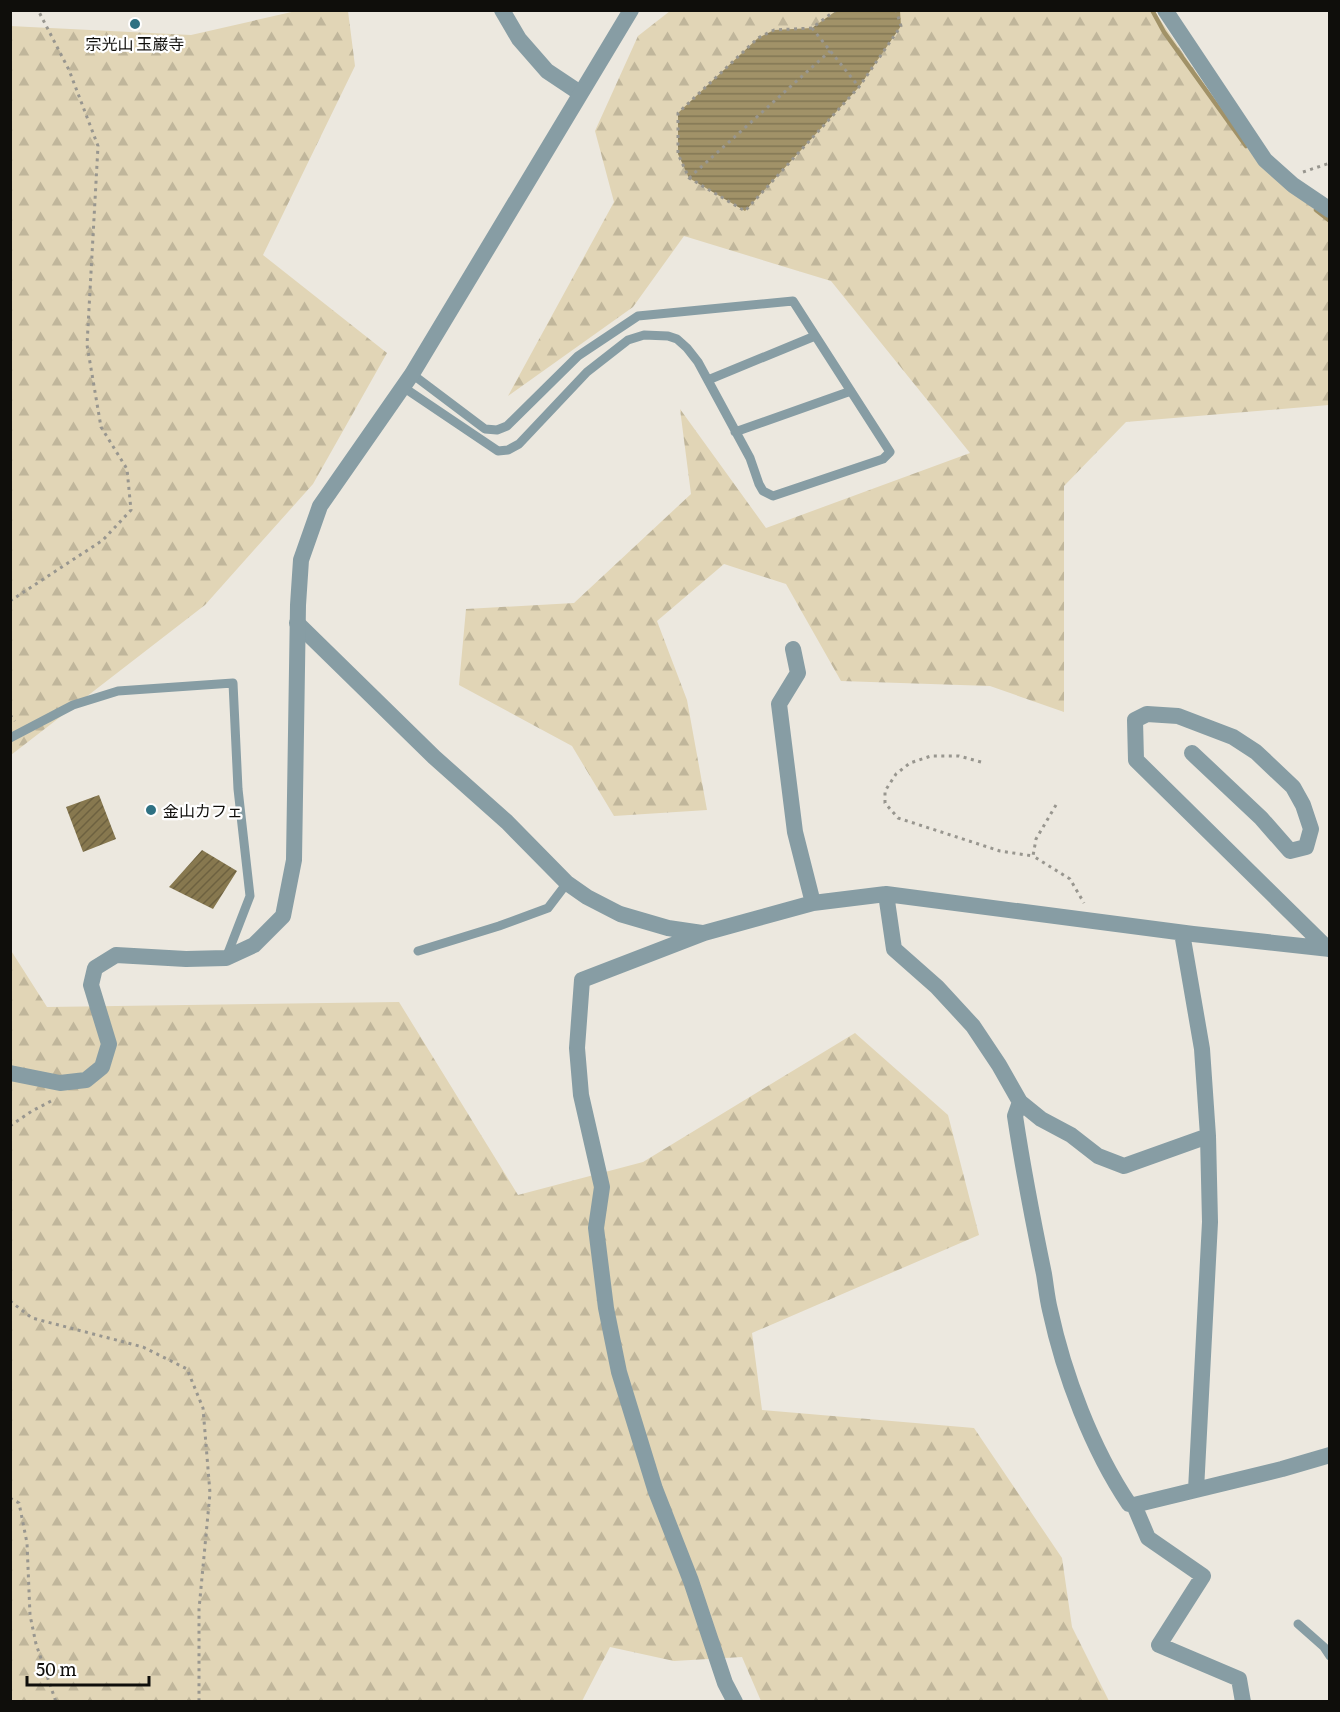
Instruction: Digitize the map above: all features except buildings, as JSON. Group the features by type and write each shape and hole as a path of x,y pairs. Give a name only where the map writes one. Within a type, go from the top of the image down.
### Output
{"street":[{"path":"502,10 519,39 547,71 580,93"},
{"path":"10,1073 60,1083 86,1080 102,1067 109,1044 91,985 95,968 116,955 186,959 226,958 254,945 283,916 294,860 297,623 301,560 320,506 407,380 631,10"},
{"path":"1165,10 1265,160 1329,210"},
{"path":"297,623 434,758 507,822 567,884 586,897 620,914 668,928 704,933"},
{"path":"793,649 798,673 779,704 795,832 813,903"},
{"path":"1192,753 1261,818 1290,851 1306,847 1311,829 1303,805 1293,787 1256,752 1233,737 1178,716 1147,714 1136,720 1136,760 1329,949"},
{"path":"886,894 894,949 937,987 973,1026 1020,1102 1041,1119 1071,1135 1098,1156 1124,1166 1208,1136"},
{"path":"735,1701 725,1683 691,1581 655,1489 619,1372 606,1308 596,1228 602,1187 581,1095 577,1048 582,980 704,933 813,903 886,894 1182,933 1329,949"},
{"path":"1182,933 1202,1049 1208,1136 1210,1222 1196,1490"},
{"path":"1020,1102 1014,1116 1050,1310 1068,1375 1096,1444 1129,1504 1134,1505 1282,1469 1329,1455"},
{"path":"1134,1505 1148,1538 1203,1576 1159,1646 1239,1679 1243,1701"}],"lane":[{"path":"793,301 890,452 883,459 773,496 764,491 759,484 750,458 708,380 687,348 677,339 668,336 644,335 628,340 587,372 519,444 508,450 498,451 407,380 485,429 497,430 507,426 578,356 639,316 793,301"},
{"path":"708,380 815,336"},
{"path":"735,432 851,391"},
{"path":"10,738 73,705 118,691 233,683 238,789 250,896 226,958"},
{"path":"418,951 548,908 567,884"},
{"path":"1298,1624 1324,1647 1329,1656"}],"path":[{"path":"10,601 103,540 131,510 127,469 101,427 87,345 98,146 69,70 38,10"},
{"path":"836,10 812,28 774,30 758,38 678,113 678,154 689,178 745,211 859,87 901,26 896,10"},
{"path":"812,28 859,87"},
{"path":"689,178 830,51"},
{"path":"1284,177 1329,163"},
{"path":"981,762 959,756 931,756 910,763 896,774 885,791 885,803 898,818 1000,851 1033,856 1070,879 1096,921"},
{"path":"1033,856 1036,839 1056,806"},
{"path":"10,1126 62,1094"},
{"path":"10,1301 32,1318 143,1347 187,1369 203,1408 210,1493 199,1609 199,1701"},
{"path":"10,1498 19,1503 27,1543 30,1615 36,1644 56,1701"}],"green space":[{"path":"296,11 348,11 355,66 263,255 387,353 313,484 205,605 11,755 10,26 191,35"},
{"path":"670,11 1154,11 1260,165 1329,221 1329,405 1126,422 1064,486 1064,712 990,686 841,681 786,584 724,564 657,621 687,700 707,810 614,816 572,746 459,685 466,609 574,603 691,494 680,409 766,528 970,453 831,281 684,236 633,307 508,396 614,202 595,131 638,36"},
{"path":"10,949 47,1007 399,1002 518,1195 643,1162 855,1033 948,1115 979,1235 752,1333 762,1410 974,1428 1062,1558 1072,1627 1109,1701 761,1701 742,1657 674,1661 610,1647 582,1701 11,1701"}],"shaded area":[{"path":"836,11 900,11 901,26 859,87 745,211 689,178 678,154 678,113 758,38 774,30 812,28"}],"waterway":[{"path":"1152,10 1164,32 1246,146"},
{"path":"1316,210 1330,221"}],"place":[{"name":"宗光山 玉巌寺","path":"135,24"},
{"name":"金山カフェ","path":"151,810"}]}
